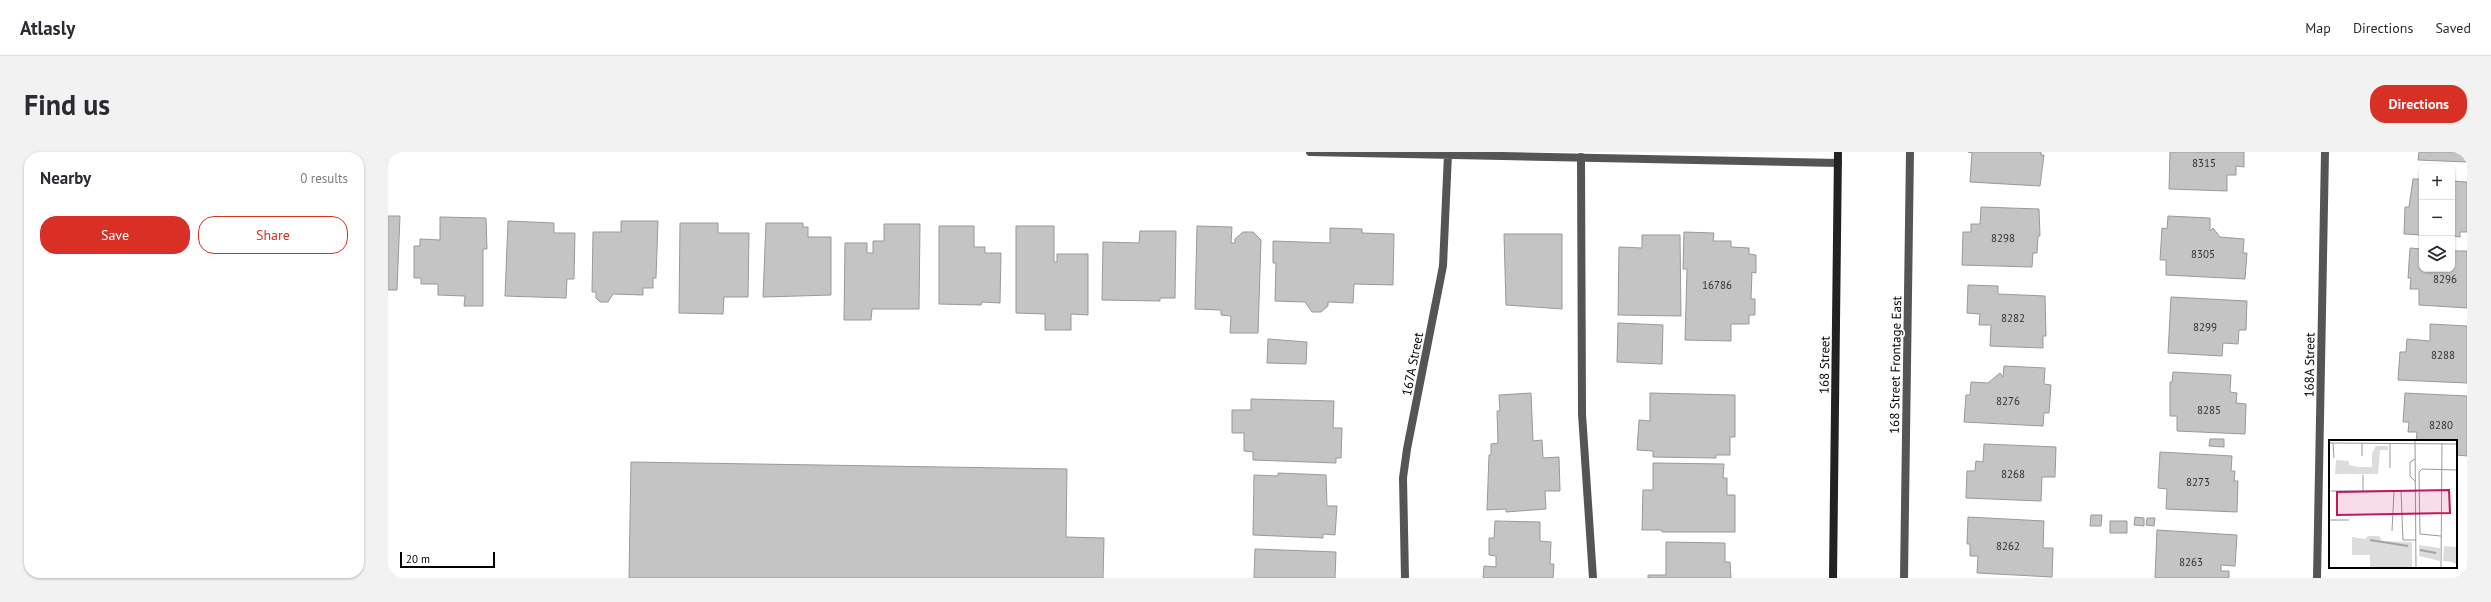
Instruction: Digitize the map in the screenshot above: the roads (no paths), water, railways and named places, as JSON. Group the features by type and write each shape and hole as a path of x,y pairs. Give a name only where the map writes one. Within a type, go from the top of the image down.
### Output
{"main road":[{"name":"168 Street","path":"1833,578 1838,152"}],"street":[{"path":"1310,152 1838,163"},
{"name":"168 Street Frontage East","path":"1904,578 1910,152"},
{"name":"168A Street","path":"2317,578 2325,152"},
{"name":"167A Street","path":"1404,578 1403,478 1407,449 1444,266 1448,154"},
{"path":"1581,157 1582,414 1593,578"}]}
